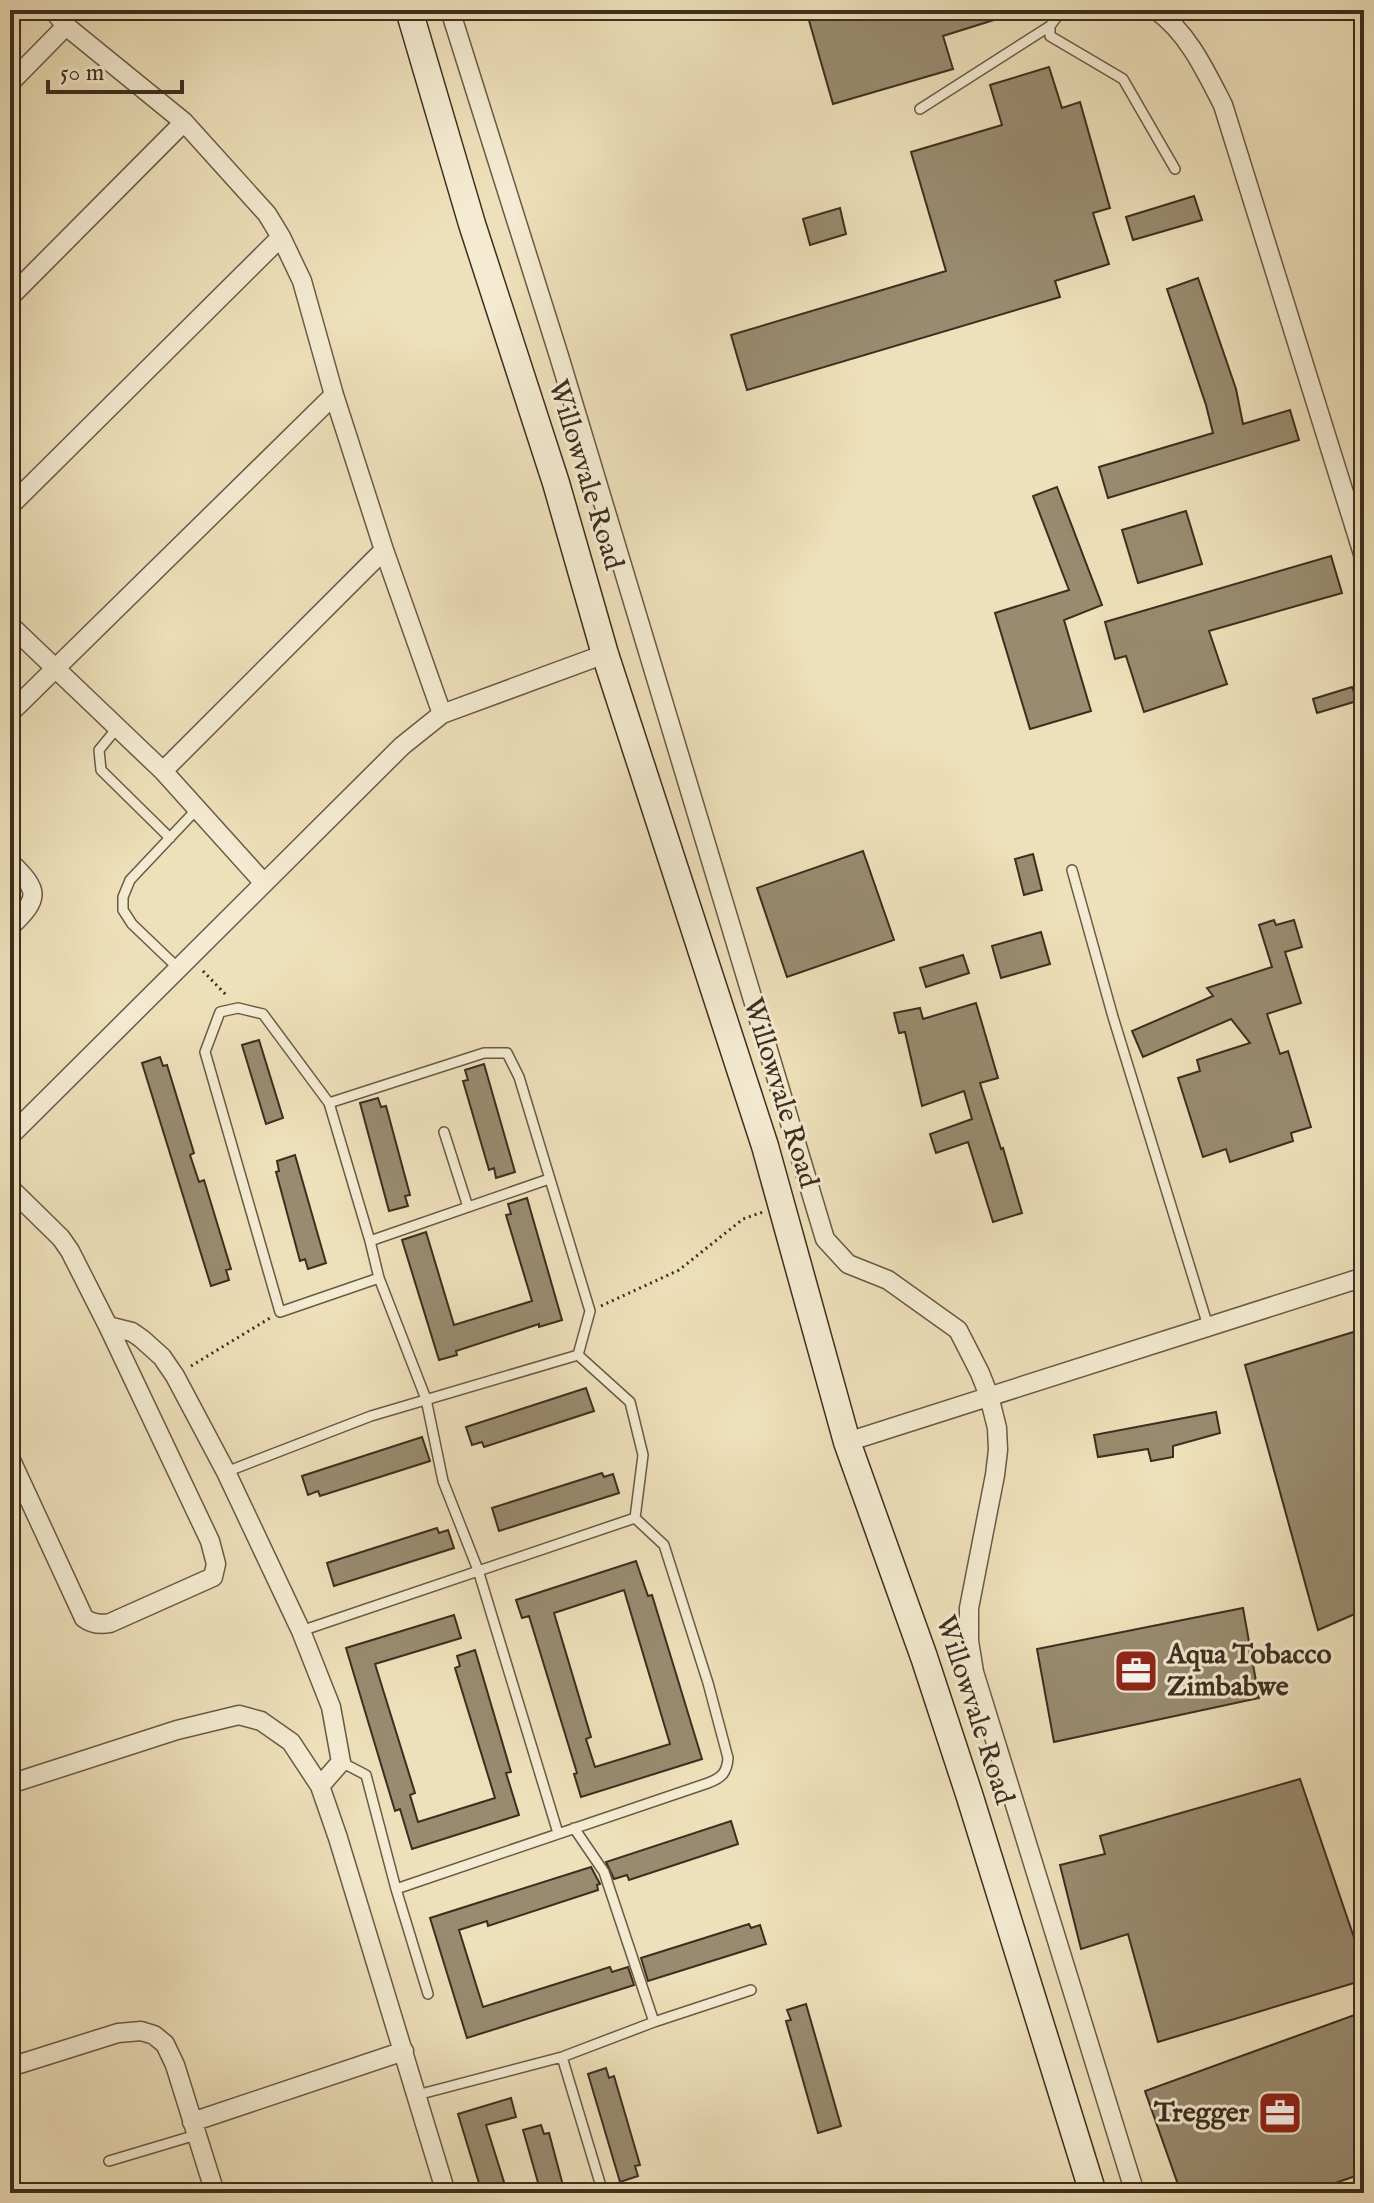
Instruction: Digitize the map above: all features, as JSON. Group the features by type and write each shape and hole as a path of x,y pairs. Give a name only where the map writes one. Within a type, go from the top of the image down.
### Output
{"main road":[{"name":"Willowvale Road","path":"409,10 472,224 556,483 605,654 761,1132 847,1442 965,1780 1093,2193"}],"street":[{"path":"53,10 66,26 184,122 267,214 281,237 302,281 334,395 384,550 442,714"},
{"path":"450,10 559,356 825,1239 848,1264 888,1280 958,1330 989,1396 997,1428 998,1450 969,1608 969,1641 974,1672 1135,2193"},
{"path":"1156,10 1169,20 1196,54 1223,105 1364,557"},
{"path":"10,83 66,26"},
{"path":"10,297 184,122"},
{"path":"10,506 281,237"},
{"path":"10,713 334,395"},
{"path":"163,771 384,550"},
{"path":"10,625 163,771 263,882"},
{"path":"10,1136 402,746 442,714 605,654"},
{"path":"10,862 32,887 33,897 27,911 10,927"},
{"path":"10,1188 61,1238 70,1251 210,1541 216,1564 213,1577 110,1623 89,1622 84,1618 10,1458"},
{"path":"847,1442 1364,1277"},
{"path":"108,1326 132,1332 142,1339 162,1357 175,1376 226,1472 301,1631 331,1707 341,1762 320,1786"},
{"path":"10,1784 177,1730 239,1715 261,1721 291,1742 320,1786 338,1838 446,2193"},
{"path":"10,2067 118,2033 141,2031 154,2035 171,2054 215,2193"},
{"path":"194,2128 404,2051"}],"lane":[{"path":"920,109 1050,26 1062,10"},
{"path":"1050,26 1050,36 1123,79 1175,169"},
{"path":"117,728 99,750 101,770 170,838"},
{"path":"184,962 132,924 123,910 123,897 130,880 197,809"},
{"path":"1072,870 1113,1017 1208,1326"},
{"path":"379,1278 280,1312 205,1052 220,1012 238,1008 263,1014 329,1103 379,1278 426,1399 443,1481 478,1570 558,1833"},
{"path":"329,1103 484,1053 507,1053 519,1077 590,1311 578,1355"},
{"path":"444,1132 468,1207"},
{"path":"370,1241 549,1179"},
{"path":"226,1472 371,1416 578,1355"},
{"path":"578,1355 630,1402 643,1455 635,1518"},
{"path":"301,1631 635,1518"},
{"path":"396,1889 708,1783 724,1774 728,1758 708,1683 664,1545 635,1518"},
{"path":"341,1762 366,1775 428,1994"},
{"path":"574,1828 604,1872 654,2022"},
{"path":"417,2095 562,2057 751,1990"},
{"path":"562,2057 603,2193"},
{"path":"109,2161 194,2128"}],"path":[{"path":"184,962 238,1008"},
{"path":"590,1311 679,1270 743,1219 781,1206"},
{"path":"175,1376 280,1312"}],"building":[{"path":"806,10 1015,10 1016,13 943,36 953,69 833,104"},
{"path":"1049,67 1062,108 1080,102 1110,208 1093,213 1109,264 1055,281 1060,297 747,390 731,335 946,271 911,152 1002,125 990,85"},
{"path":"1194,196 1202,220 1133,240 1126,217"},
{"path":"840,208 846,234 810,245 803,219"},
{"path":"1198,278 1236,389 1243,424 1290,410 1299,440 1108,498 1099,467 1213,433 1167,289"},
{"path":"1057,487 1102,605 1064,620 1091,711 1030,729 995,613 1069,590 1033,496"},
{"path":"1186,511 1202,564 1138,583 1122,530"},
{"path":"1331,556 1342,593 1209,631 1227,684 1144,712 1126,656 1115,659 1105,622"},
{"path":"1352,687 1357,701 1317,713 1313,699"},
{"path":"863,851 894,940 787,977 757,888"},
{"path":"1033,854 1042,890 1024,895 1015,859"},
{"path":"1274,920 1276,925 1294,920 1302,947 1285,952 1301,1003 1267,1014 1280,1054 1288,1051 1311,1127 1291,1133 1293,1141 1230,1162 1226,1149 1203,1157 1178,1078 1200,1071 1197,1060 1250,1043 1231,1019 1143,1057 1132,1031 1213,996 1207,988 1272,967 1259,925"},
{"path":"1041,932 1050,964 1001,978 992,946"},
{"path":"963,955 969,973 926,987 920,968"},
{"path":"976,1003 998,1078 980,1083 1022,1213 993,1222 968,1142 936,1153 930,1134 972,1119 964,1091 922,1106 905,1032 899,1033 894,1013 920,1008 923,1019"},
{"path":"259,1040 283,1118 266,1124 242,1045"},
{"path":"160,1057 163,1066 167,1065 194,1153 190,1155 199,1182 204,1180 231,1269 226,1270 229,1280 211,1286 142,1063"},
{"path":"484,1064 515,1172 496,1178 494,1168 489,1170 463,1081 468,1080 465,1070"},
{"path":"378,1098 381,1107 386,1106 410,1195 405,1196 408,1206 389,1211 360,1103"},
{"path":"295,1155 326,1263 308,1269 305,1259 300,1261 276,1172 279,1171 277,1161"},
{"path":"527,1198 562,1320 539,1327 539,1324 456,1351 457,1355 439,1360 402,1240 426,1232 454,1325 532,1301 506,1215 511,1214 508,1204"},
{"path":"1360,1330 1364,1340 1364,1610 1318,1630 1245,1365"},
{"path":"586,1388 594,1411 484,1447 482,1442 472,1445 466,1427"},
{"path":"1216,1412 1220,1433 1173,1446 1173,1457 1151,1461 1148,1449 1098,1457 1094,1435"},
{"path":"422,1437 430,1461 320,1496 318,1491 308,1495 302,1476"},
{"path":"602,1473 604,1477 613,1474 619,1493 499,1531 492,1508"},
{"path":"437,1528 439,1533 448,1530 454,1548 334,1586 327,1563"},
{"path":"636,1561 648,1596 652,1595 702,1759 581,1797 574,1774 577,1773 529,1616 522,1618 516,1600","holes":["624,1590 670,1744 595,1767 586,1739 591,1737 554,1613"]},
{"path":"1243,1608 1259,1698 1054,1742 1037,1649"},
{"path":"454,1615 461,1638 375,1664 415,1793 410,1795 418,1822 495,1798 455,1668 460,1666 457,1656 475,1650 511,1772 506,1773 519,1815 412,1849 400,1809 395,1811 346,1648"},
{"path":"1300,1779 1364,1967 1364,1980 1158,2042 1128,1934 1081,1949 1060,1865 1105,1854 1100,1836"},
{"path":"731,1821 738,1844 629,1880 627,1875 614,1879 606,1862"},
{"path":"591,1867 600,1884 597,1885 598,1890 488,1926 487,1921 459,1930 483,2007 610,1967 612,1972 628,1967 634,1985 467,2038 430,1918"},
{"path":"749,1924 751,1928 760,1925 766,1944 648,1981 641,1958"},
{"path":"806,2004 841,2126 818,2133 786,2021 791,2020 787,2010"},
{"path":"1360,2013 1364,2024 1364,2173 1307,2193 1181,2193 1145,2091"},
{"path":"606,2068 609,2078 614,2076 640,2165 635,2166 638,2176 620,2182 588,2074"},
{"path":"511,2098 516,2117 486,2125 504,2182 499,2184 502,2193 482,2193 458,2114"},
{"path":"541,2125 544,2134 549,2133 565,2193 541,2193 523,2130"}],"place":[{"name":"Aqua Tobacco Zimbabwe","path":"1136,1671"},
{"name":"Tregger","path":"1280,2113"}]}
